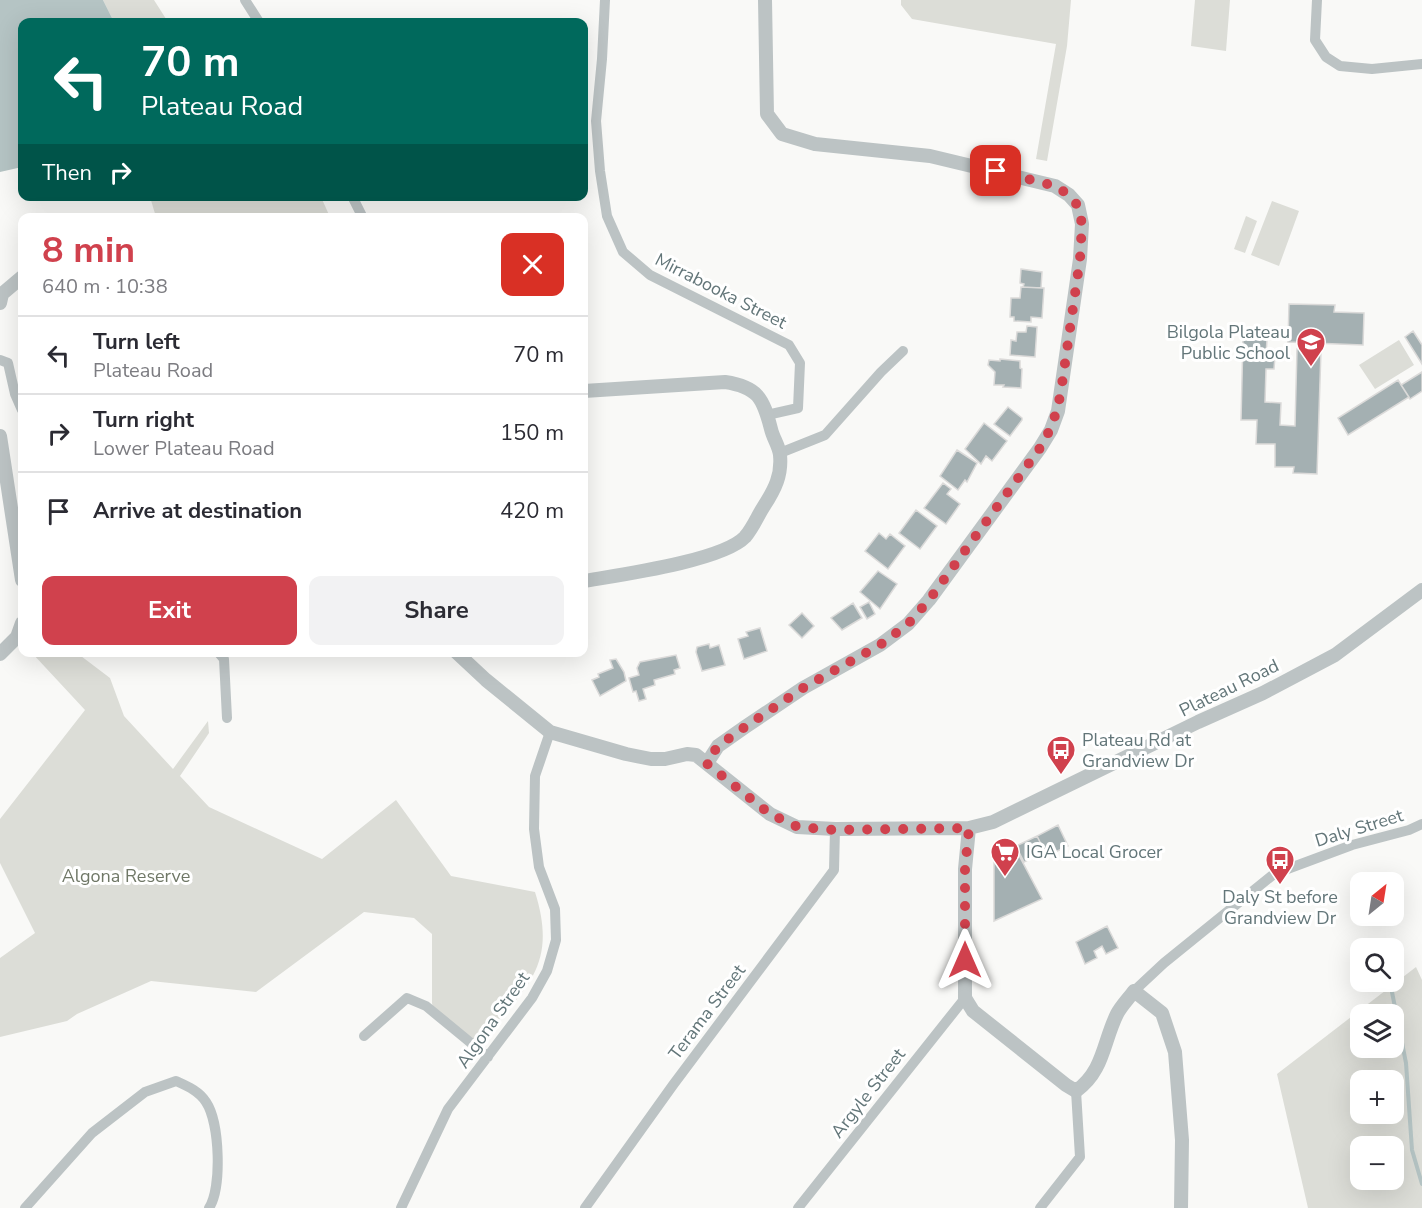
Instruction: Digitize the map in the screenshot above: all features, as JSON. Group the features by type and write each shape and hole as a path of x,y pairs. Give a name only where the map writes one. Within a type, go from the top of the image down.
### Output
{"street":[{"path":"245,0 256,18"},
{"name":"Mirrabooka Street","path":"605,0 596,121 607,216 623,252 650,275 789,345 800,363 798,408 767,415"},
{"path":"461,657 550,732 651,759 665,759 687,754 696,755 706,763 718,746 745,727 803,688 880,645 908,624 929,600 1051,430 1058,411 1080,259 1082,224 1078,206 1069,195 1055,186 930,156 815,144 782,134 767,114 765,0"},
{"path":"1317,0 1315,40 1326,57 1333,62 1340,66 1372,69 1422,64"},
{"path":"0,303 2,294 18,280"},
{"path":"780,453 825,435 881,372 903,351"},
{"path":"0,360 8,363 18,400"},
{"path":"588,391 725,382 744,385 757,393 780,453 776,488 744,537 723,551 693,560 588,580"},
{"path":"0,436 18,554"},
{"name":"Plateau Road","path":"706,763 770,814 798,827 835,830 969,828 993,822 1198,722 1263,693 1335,655 1422,590"},
{"path":"0,654 18,634"},
{"path":"222,657 227,718"},
{"name":"Algona Street","path":"401,1208 448,1109 532,998 547,971 556,940 555,909 539,867 534,829 535,776 550,732"},
{"name":"Daly Street","path":"1134,991 1164,963 1274,874 1352,845 1422,825"},
{"path":"969,828 965,869 964,998 973,1011 1076,1091"},
{"name":"Terama Street","path":"585,1208 668,1092 834,870 835,830"},
{"path":"1076,1091 1088,1083 1098,1068 1118,1012 1134,991 1162,1013 1175,1052 1182,1140 1181,1208"},
{"path":"364,1036 408,998 426,1006 488,1058"},
{"name":"Argyle Street","path":"798,1208 964,998"},
{"path":"25,1208 92,1133 145,1092 176,1081 193,1089 206,1102 212,1115 219,1172 215,1200 209,1208"},
{"path":"1041,1208 1080,1157 1076,1091"}],"green space":[{"path":"103,0 154,0 165,18 112,18"},
{"path":"901,0 1071,0 1067,46 1047,161 1036,159 1056,44 912,19 901,5"},
{"path":"1195,0 1230,0 1226,51 1191,46"},
{"path":"151,201 323,201 328,213 155,213"},
{"path":"1272,201 1299,211 1279,266 1251,255"},
{"path":"1246,216 1257,221 1245,253 1234,249"},
{"path":"1399,340 1414,365 1375,389 1359,365"},
{"name":"Algona Reserve","path":"36,657 82,657 110,678 124,716 173,769 208,721 209,733 180,776 209,807 322,859 396,800 451,876 535,892 543,940 540,959 533,976 510,1008 478,1043 435,1019 432,1003 432,934 414,918 364,912 256,992 151,981 77,1014 67,1021 0,1037 0,958 35,933 0,863 0,819 85,710"},
{"path":"1416,967 1422,980 1422,1208 1308,1208 1277,1074 1350,1018 1350,1058 1404,1058 1404,1004 1368,1004 1384,992 1404,992 1404,976"}],"shaded area":[{"path":"0,0 103,0 112,18 18,18 18,168 0,172"}],"building":[{"path":"1021,269 1042,272 1041,288 1023,287 1024,284 1020,283"},
{"path":"1021,287 1044,288 1042,318 1031,317 1031,322 1014,321 1014,317 1010,317 1011,298 1020,298"},
{"path":"1289,304 1335,305 1334,312 1364,313 1363,345 1288,342"},
{"path":"1027,326 1037,327 1035,357 1010,355 1011,340 1016,341 1017,332 1026,332"},
{"path":"1413,331 1422,345 1422,364 1405,337"},
{"path":"1243,338 1267,339 1266,356 1275,356 1274,369 1266,369 1265,402 1281,403 1280,425 1295,426 1297,349 1321,350 1317,474 1293,473 1294,467 1275,467 1275,444 1256,444 1257,420 1241,420"},
{"path":"1000,359 1020,361 1021,388 994,385 995,372 988,365 989,360 1000,361"},
{"path":"1422,372 1422,391 1410,399 1401,385"},
{"path":"1398,380 1409,397 1348,435 1338,418"},
{"path":"1008,407 1022,418 1010,436 994,424"},
{"path":"984,423 1007,441 992,461 986,456 981,464 965,449"},
{"path":"957,450 977,463 967,482 965,480 958,490 940,476"},
{"path":"943,483 951,489 947,494 960,504 946,524 924,508"},
{"path":"916,510 937,526 920,549 899,533"},
{"path":"879,533 886,539 890,534 905,546 888,569 865,551"},
{"path":"878,571 897,584 880,609 860,592"},
{"path":"869,602 875,614 867,619 860,607"},
{"path":"853,603 862,618 842,630 831,618"},
{"path":"802,613 814,626 802,638 789,625"},
{"path":"760,628 767,651 744,659 738,639 748,636 746,632"},
{"path":"709,644 710,648 719,645 725,665 702,671 696,652 697,647"},
{"path":"676,655 680,668 674,670 675,674 654,680 655,685 643,689 646,699 639,701 636,691 633,692 629,678 639,675 637,668 640,662"},
{"path":"616,659 624,672 626,681 600,696 592,680 599,677 598,674 613,668 610,660"},
{"path":"1058,825 1068,846 1047,856 1037,836"},
{"path":"1037,836 1045,852 1024,862 1016,846"},
{"path":"1012,842 1042,899 994,921 994,855"},
{"path":"1107,926 1118,948 1106,954 1102,946 1094,951 1097,958 1085,964 1076,942"}],"waterway":[{"path":"1392,992 1406,1063 1412,1150 1422,1184"}],"place":[{"name":"Bilgola Plateau Public School","path":"1311,368"},
{"name":"Plateau Rd at Grandview Dr","path":"1061,776"},
{"name":"IGA Local Grocer","path":"1005,878"},
{"name":"Daly St before Grandview Dr","path":"1280,886"}],"route":[{"path":"965,960 965,869 969,828 835,830 798,827 770,814 706,763 718,746 745,727 803,688 880,645 908,624 929,600 1051,430 1058,411 1080,259 1082,224 1078,206 1069,195 1055,186 996,171"}]}
